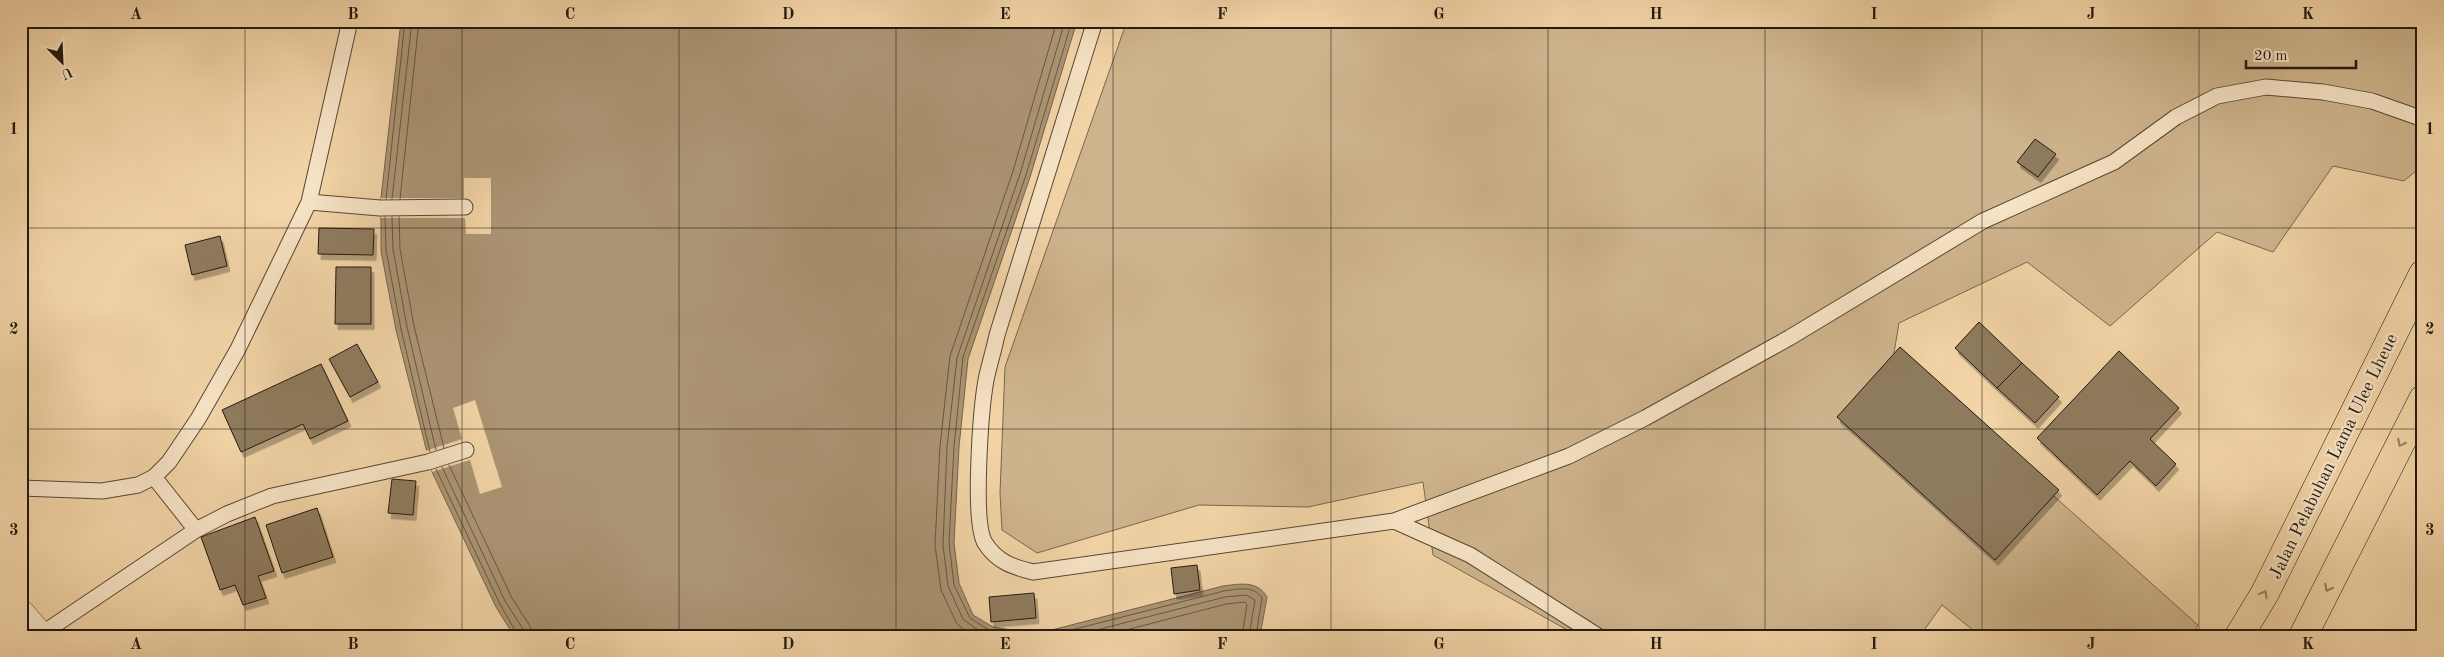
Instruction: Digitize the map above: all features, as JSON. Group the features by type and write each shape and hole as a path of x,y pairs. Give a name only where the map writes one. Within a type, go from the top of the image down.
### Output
{"highway":[{"name":"Jalan Pelabuhan Lama Ulee Lheue","path":"2239,636 2265,593 2423,274"},
{"path":"2302,636 2423,399"}],"street":[{"path":"21,614 40,636"}],"lane":[{"path":"21,488 102,491 138,485 154,477 168,462 198,419 238,349 309,202 350,21"},
{"path":"1095,21 997,335 986,381 980,444 979,499 981,534 985,543 1008,566 1033,572 1394,521 1569,456 1645,418 1789,338 1983,221 2114,162 2176,117 2217,96 2266,88 2323,92 2372,101 2423,119"},
{"path":"309,202 380,208 465,207"},
{"path":"40,636 196,530 227,514 272,496 428,462 466,450"},
{"path":"154,477 196,530"},
{"path":"1394,521 1470,555 1598,636"}],"shaded area":[{"path":"1127,21 2423,21 2423,165 2404,181 2333,166 2273,252 2217,232 2110,326 2027,262 1899,323 1894,353 2198,625 2192,636 1980,636 1942,605 1920,636 1578,636 1433,555 1423,482 1308,507 1199,505 1037,553 1002,530 1000,493 1005,367"}],"water":[{"path":"401,21 1077,21 1030,177 968,359 959,447 954,543 959,583 973,615 993,627 1036,634 1223,586 1248,584 1258,588 1267,597 1260,636 514,636 496,607 432,472 396,330 381,251 381,198"}],"pier":[{"path":"464,178 491,178 491,234 466,234 465,218 381,218 381,198 464,198"},
{"path":"475,400 502,487 480,494 470,460 432,472 425,451 462,439 453,408"}],"building":[{"path":"2035,139 2056,154 2038,177 2017,162"},
{"path":"319,228 374,229 373,255 318,254"},
{"path":"220,236 227,266 192,275 185,245"},
{"path":"336,267 371,267 371,324 335,324"},
{"path":"1979,322 2022,363 1997,388 1955,348"},
{"path":"357,344 378,382 350,397 329,359"},
{"path":"1900,347 2059,490 1995,560 1837,417"},
{"path":"2119,351 2179,408 2150,439 2176,464 2156,486 2130,461 2097,495 2037,438"},
{"path":"2022,363 2059,397 2035,423 1997,388"},
{"path":"321,364 348,421 310,439 303,424 241,452 222,410"},
{"path":"392,479 416,481 413,515 388,513"},
{"path":"317,508 333,557 282,573 266,525"},
{"path":"255,517 274,571 258,576 266,598 243,605 235,585 220,590 201,537"},
{"path":"1197,565 1200,590 1174,594 1171,568"},
{"path":"1034,593 1036,618 991,622 989,597"}]}
